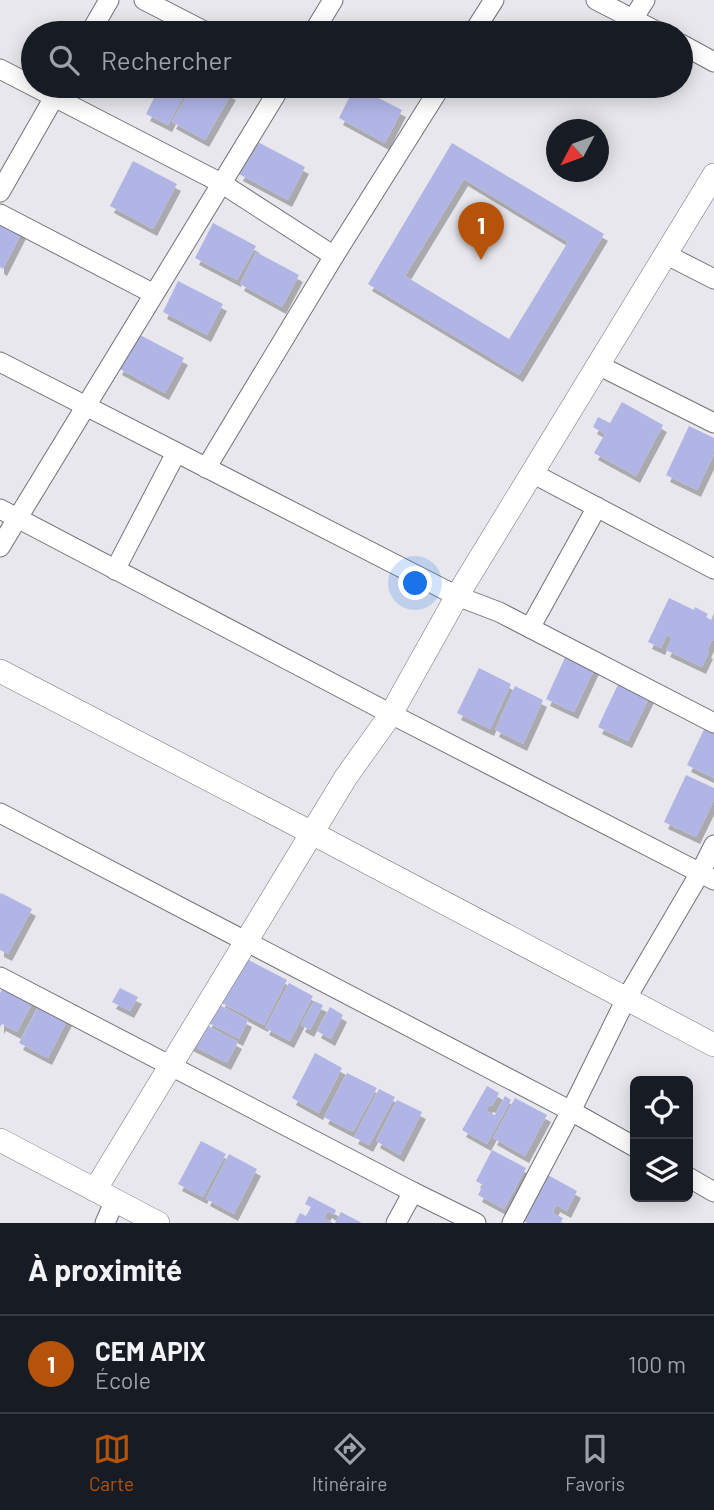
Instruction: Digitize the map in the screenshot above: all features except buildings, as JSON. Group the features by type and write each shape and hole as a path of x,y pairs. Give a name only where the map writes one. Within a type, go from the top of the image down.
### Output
{"street":[{"path":"97,21 109,0"},
{"path":"320,21 333,0"},
{"path":"481,21 494,0"},
{"path":"596,0 637,21"},
{"path":"633,19 645,0"},
{"path":"156,3 187,21"},
{"path":"693,51 714,62"},
{"path":"0,69 21,77"},
{"path":"0,192 53,98"},
{"path":"69,98 221,183 334,256"},
{"path":"0,547 9,514 86,406 274,98"},
{"path":"206,468 433,98"},
{"path":"105,1223 105,1195 170,1066 346,777 390,714 457,596 714,175"},
{"path":"0,214 154,294"},
{"path":"665,254 714,279"},
{"path":"0,362 457,596 499,612 714,723"},
{"path":"598,365 714,423"},
{"path":"115,570 176,453"},
{"path":"532,473 714,569"},
{"path":"530,628 597,507"},
{"path":"9,514 390,714 707,876"},
{"path":"0,671 714,1045"},
{"path":"0,813 630,1144"},
{"path":"512,1223 626,999 707,876 714,845"},
{"path":"0,977 476,1223"},
{"path":"0,1140 158,1223"},
{"path":"693,1180 714,1192"},
{"path":"396,1223 413,1192"}],"place":[{"name":"CEM APIX","path":"481,260"}]}
